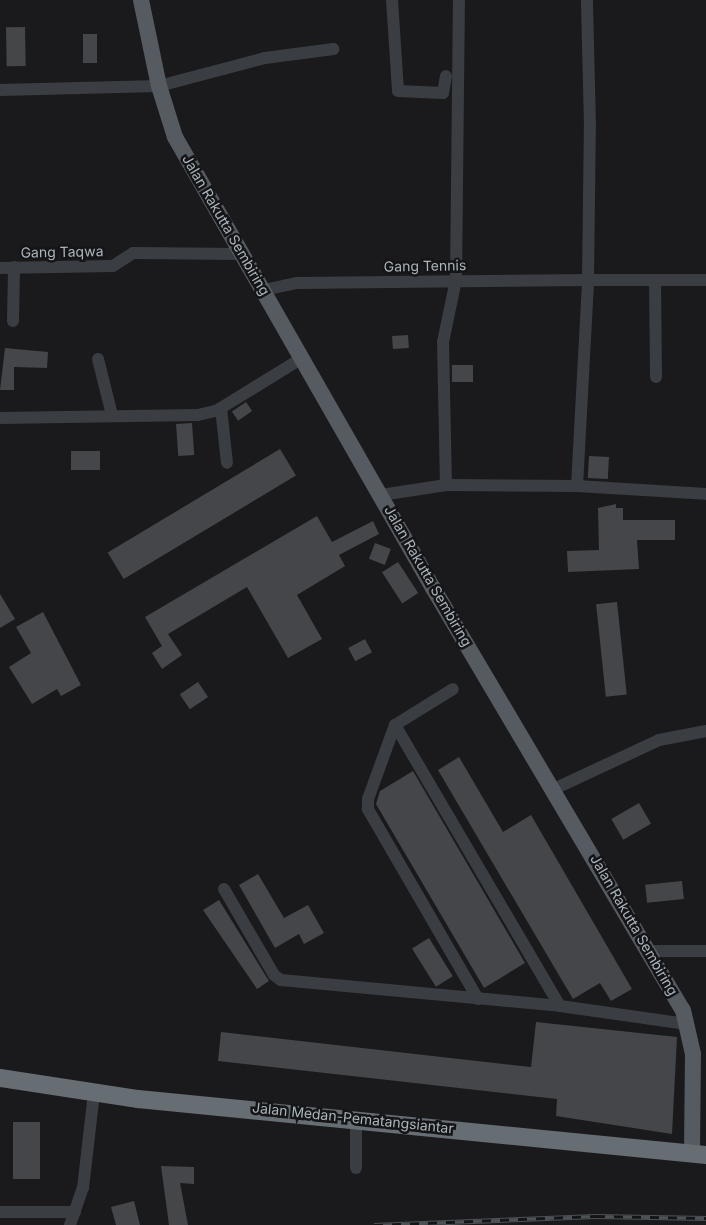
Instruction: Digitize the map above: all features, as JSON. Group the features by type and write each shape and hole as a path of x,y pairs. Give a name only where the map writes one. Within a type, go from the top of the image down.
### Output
{"highway":[{"name":"Jalan Medan-Pematangsiantar","path":"0,1078 94,1093 699,1154"}],"main road":[{"name":"Jalan Rakutta Sembiring","path":"141,0 159,86 175,137 240,254 264,290 381,495 650,951 687,1024 693,1054 699,1154"}],"street":[{"path":"392,0 398,91 443,93 446,76"},
{"path":"446,485 443,342 456,280 459,0"},
{"path":"577,486 588,280 590,126 587,0"},
{"path":"0,90 159,86 264,58 333,49"},
{"name":"Gang Taqwa","path":"0,268 114,266 133,253 240,254"},
{"path":"13,321 14,267"},
{"name":"Gang Tennis","path":"264,290 298,283 456,280 706,280"},
{"path":"655,280 656,377"},
{"path":"0,418 198,415 221,408 302,358"},
{"path":"98,359 112,415"},
{"path":"221,408 227,462"},
{"path":"381,495 446,485 577,486 706,494"},
{"path":"453,690 395,725 368,799 368,809 478,999"},
{"path":"395,725 560,1006"},
{"path":"554,789 659,740 706,731"},
{"path":"224,889 274,975 281,980 560,1006 687,1024"},
{"path":"650,951 706,951"},
{"path":"70,1225 83,1188 94,1093"},
{"path":"356,1118 356,1168"},
{"path":"0,1212 75,1212"}],"building":[{"path":"6,27 25,27 26,66 7,66"},
{"path":"83,34 97,34 97,63 83,63"},
{"path":"408,335 409,348 393,349 392,336"},
{"path":"5,348 48,352 47,368 14,367 14,390 0,390"},
{"path":"452,365 473,365 473,382 452,382"},
{"path":"246,402 252,411 238,421 232,412"},
{"path":"192,423 194,455 178,456 176,424"},
{"path":"280,449 296,476 124,579 108,553"},
{"path":"71,451 100,451 100,470 71,470"},
{"path":"589,456 609,457 608,479 588,478"},
{"path":"616,504 616,508 623,508 623,520 675,520 675,540 637,540 639,569 568,572 567,551 599,550 598,508"},
{"path":"317,516 332,542 373,521 379,534 339,555 345,566 297,595 322,639 288,658 247,587 168,634 182,655 162,669 152,653 162,646 145,617"},
{"path":"375,543 391,549 385,565 369,559"},
{"path":"398,562 418,593 402,603 382,572"},
{"path":"0,594 15,619 0,628"},
{"path":"617,602 627,694 606,697 596,604"},
{"path":"43,612 81,685 61,696 57,689 32,704 9,667 31,653 16,627"},
{"path":"365,639 372,652 355,661 348,648"},
{"path":"198,682 208,697 190,709 180,694"},
{"path":"459,757 503,832 531,815 632,989 611,1001 600,983 573,999 438,770"},
{"path":"413,771 525,963 484,988 376,804 380,791"},
{"path":"639,803 651,824 623,840 611,819"},
{"path":"258,874 284,918 308,905 324,933 304,944 299,934 275,948 239,885"},
{"path":"682,881 684,899 647,903 645,885"},
{"path":"219,900 269,981 257,989 203,910"},
{"path":"429,938 453,976 436,987 412,949"},
{"path":"536,1022 677,1037 672,1134 556,1116 557,1099 218,1061 221,1032 531,1067"},
{"path":"13,1122 40,1122 40,1179 13,1179"},
{"path":"161,1166 194,1167 194,1184 180,1183 188,1225 169,1225"},
{"path":"134,1201 140,1225 116,1225 111,1207"}],"railway":[{"path":"374,1225 596,1216 706,1218"}]}
